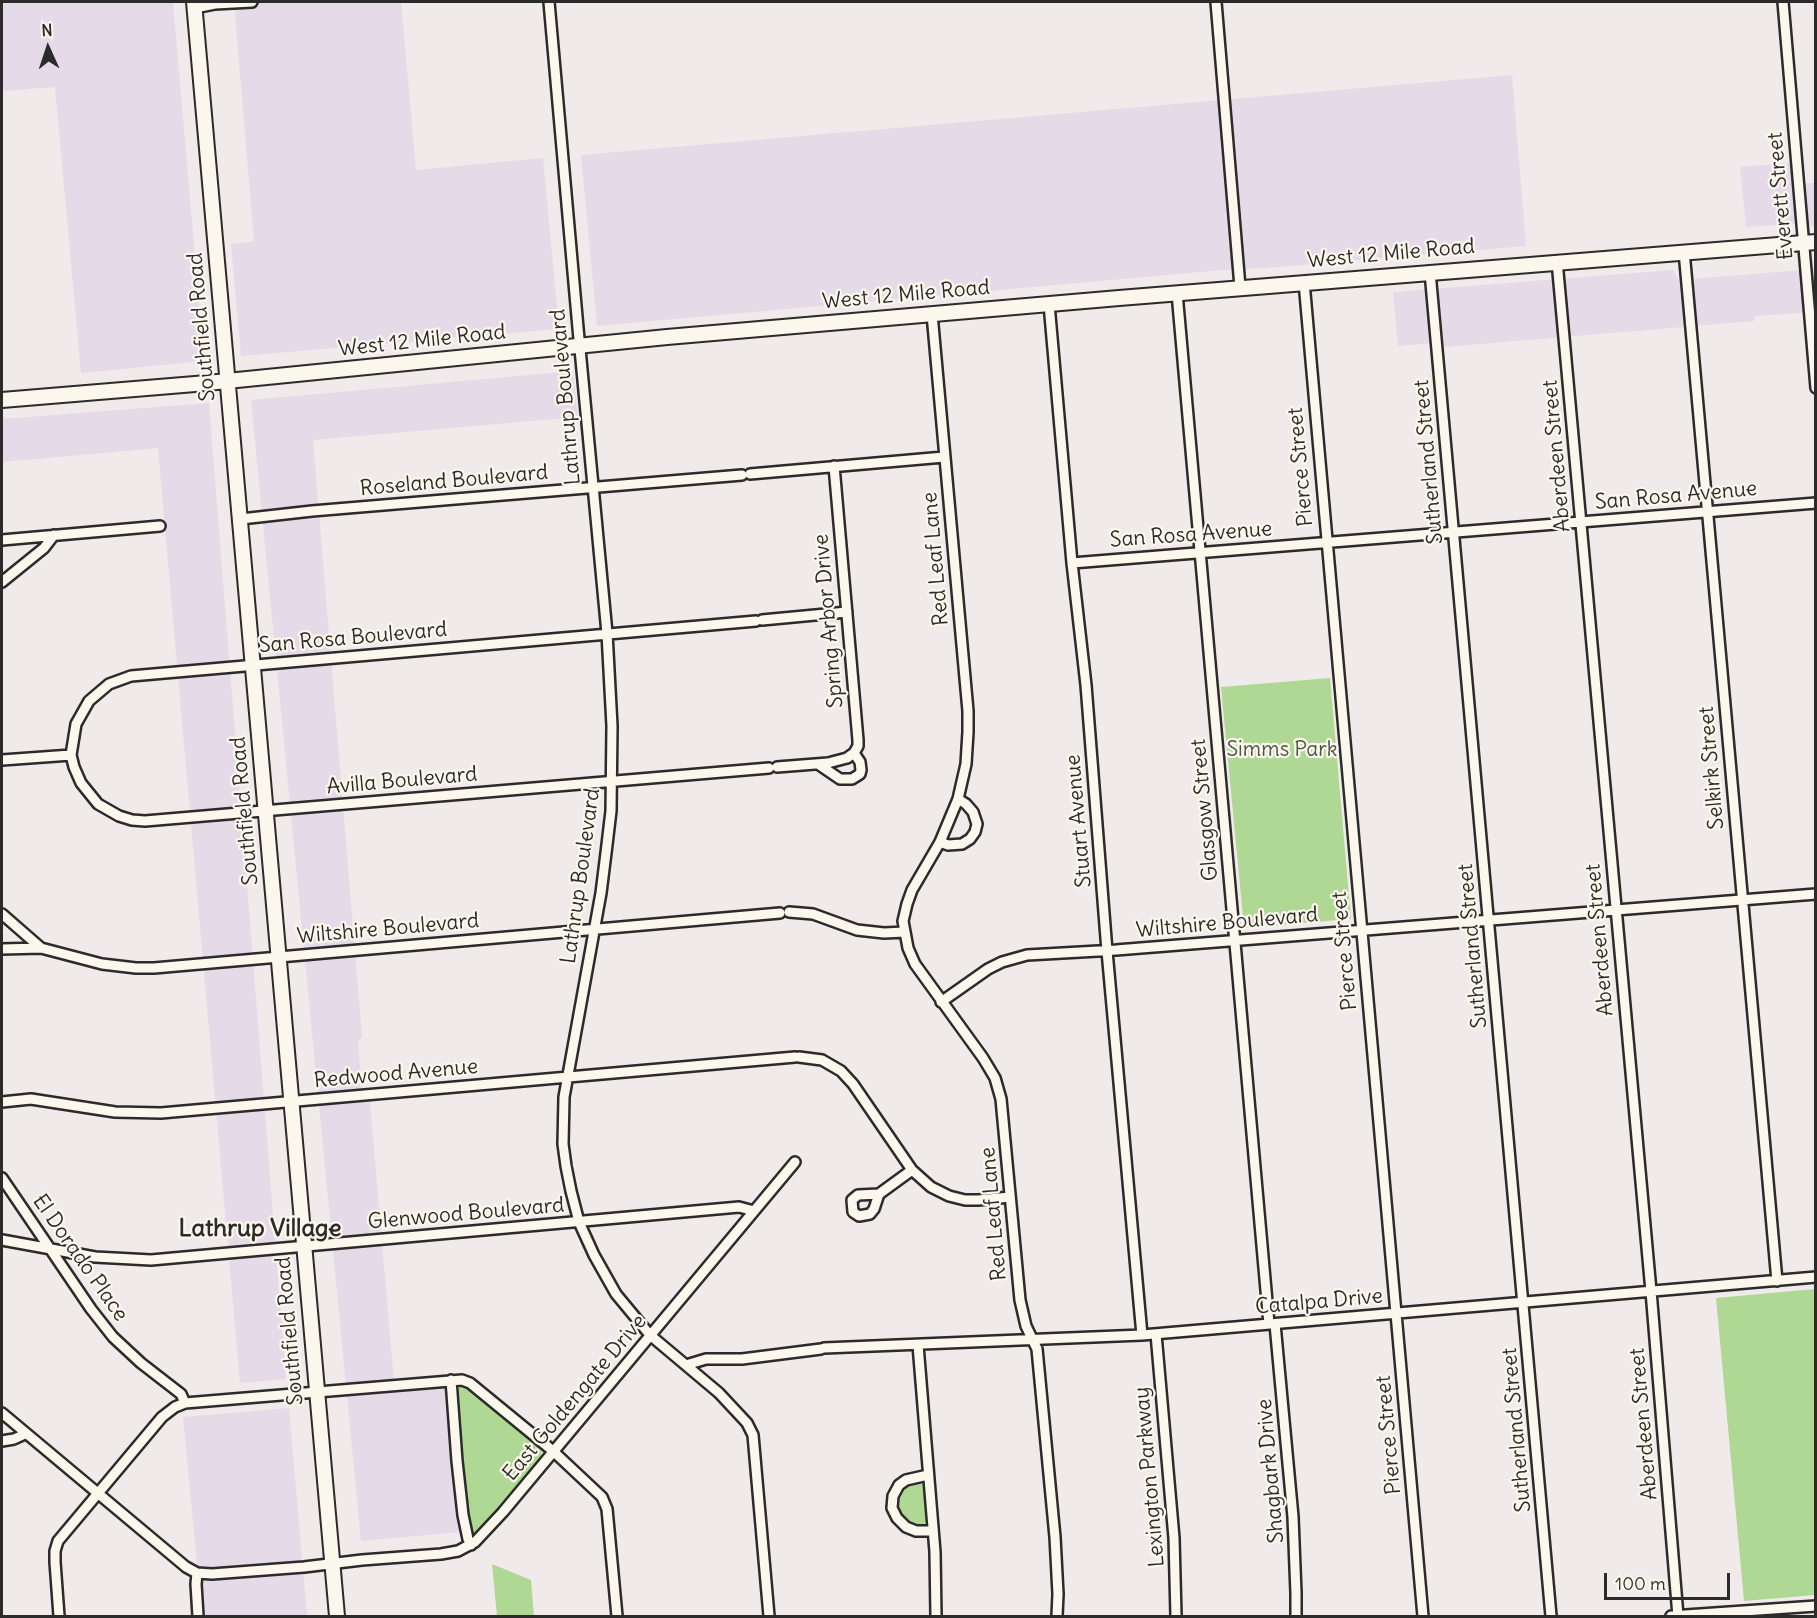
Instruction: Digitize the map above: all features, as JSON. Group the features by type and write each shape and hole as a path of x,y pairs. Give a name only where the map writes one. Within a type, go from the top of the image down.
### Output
{"main road":[{"name":"Southfield Road","path":"194,5 337,1617"},
{"name":"West 12 Mile Road","path":"2,400 1240,287 1810,242"}],"street":[{"path":"194,5 252,2"},
{"name":"Lathrup Boulevard","path":"549,2 608,633 611,692 612,780 606,853 564,1097 563,1144 579,1222 616,1294 650,1335 718,1393 747,1423 753,1435 769,1617"},
{"path":"1216,2 1240,287"},
{"name":"Everett Street","path":"1783,2 1810,242 1815,388"},
{"name":"Selkirk Street","path":"1684,251 1777,1281"},
{"name":"Aberdeen Street","path":"1557,261 1651,1291 1678,1616"},
{"name":"Sutherland Street","path":"1430,272 1551,1617"},
{"name":"Pierce Street","path":"1304,282 1423,1617"},
{"name":"Glasgow Street","path":"1177,293 1199,552 1272,1324"},
{"name":"Stuart Avenue","path":"1049,304 1072,563 1086,685 1107,951 1142,1335"},
{"name":"Red Leaf Lane","path":"932,314 969,722 966,764 958,799 940,842 909,896 903,921 904,932 915,964 983,1058 998,1087 1003,1112 1020,1300 1026,1326 1037,1349 1055,1537 1057,1617"},
{"name":"Roseland Boulevard","path":"241,519 945,457"},
{"name":"Spring Arbor Drive","path":"818,764 833,775 847,780 857,778 861,770 860,762 854,753 858,740 834,466"},
{"name":"San Rosa Avenue","path":"1072,563 1815,503"},
{"path":"2,540 160,526"},
{"path":"2,582 39,553 54,536"},
{"name":"San Rosa Boulevard","path":"71,755 74,732 84,707 95,694 116,681 141,675 847,612"},
{"name":"Avilla Boulevard","path":"71,755 77,775 92,798 112,813 126,819 145,821 818,764 839,761 854,753"},
{"path":"2,760 71,755"},
{"path":"940,842 962,844 975,832 976,820 973,812 958,799"},
{"name":"Wiltshire Boulevard","path":"941,1002 988,969 1015,958 1043,953 1107,951 1815,894"},
{"name":"Wiltshire Boulevard","path":"2,949 41,948 102,964 136,968 784,912 813,914 857,930 904,932"},
{"path":"2,914 41,948"},
{"name":"Redwood Avenue","path":"2,1102 31,1099 98,1110 140,1113 291,1102 797,1057 822,1060 841,1071 853,1084 912,1170 931,1187 956,1198 978,1200 1010,1197"},
{"name":"East Goldengate Drive","path":"197,1573 212,1574 304,1567 451,1553 471,1545 503,1512 795,1162"},
{"path":"879,1194 912,1170"},
{"name":"El Dorado Place","path":"2,1178 91,1309 113,1337 141,1363 181,1394 185,1403"},
{"name":"Glenwood Boulevard","path":"2,1240 95,1257 151,1260 739,1207 754,1211"},
{"name":"Catalpa Drive","path":"686,1365 706,1359 742,1359 823,1348 1156,1334 1815,1277"},
{"name":"Shagbark Drive","path":"1272,1324 1293,1517 1296,1554 1296,1617"},
{"name":"Lexington Parkway","path":"1156,1334 1174,1538 1176,1617"},
{"path":"918,1345 933,1531 936,1617"},
{"path":"451,1380 463,1515 471,1545"},
{"path":"59,1617 55,1562 58,1541 162,1417 175,1407 185,1403 462,1380 470,1383 553,1451 602,1497 607,1509 617,1617"},
{"path":"2,1413 186,1567 197,1573 198,1617"},
{"path":"2,1441 25,1434"},
{"path":"928,1475 906,1480 899,1485 893,1496 892,1508 897,1518 906,1527 916,1531 933,1531"},
{"path":"1671,1617 1809,1610"}],"shaded area":[{"path":"2,2 173,2 204,361 81,373 55,87 2,91"},
{"path":"234,2 401,2 416,170 543,158 559,329 241,356 231,244 254,241"},
{"path":"1512,75 1526,246 1223,270 597,326 581,155"},
{"path":"1803,162 1805,183 1815,183 1815,226 1792,224 1746,227 1740,167"},
{"path":"1815,269 1815,312 1755,316 1754,321 1433,348 1432,343 1398,346 1393,292 1673,270 1678,280"},
{"path":"573,371 578,417 313,440 362,1037 358,1042 362,1091 369,1091 394,1382 449,1378 461,1532 361,1541 251,400"},
{"path":"209,403 286,1379 240,1383 158,448 2,462 2,419"},
{"path":"289,1408 307,1616 202,1616 183,1417"}],"green space":[{"name":"Simms Park","path":"1330,678 1351,919 1244,928 1221,687"},
{"path":"1815,1289 1815,1595 1744,1601 1716,1298"},
{"path":"460,1384 468,1387 538,1445 542,1453 539,1461 477,1534 471,1531 469,1525 457,1391"},
{"path":"918,1482 924,1485 927,1519 926,1523 920,1525 904,1519 898,1507 902,1491"},
{"path":"492,1564 531,1580 534,1616 497,1616"}],"district":[{"name":"Lathrup Village","path":"260,1229"}]}
